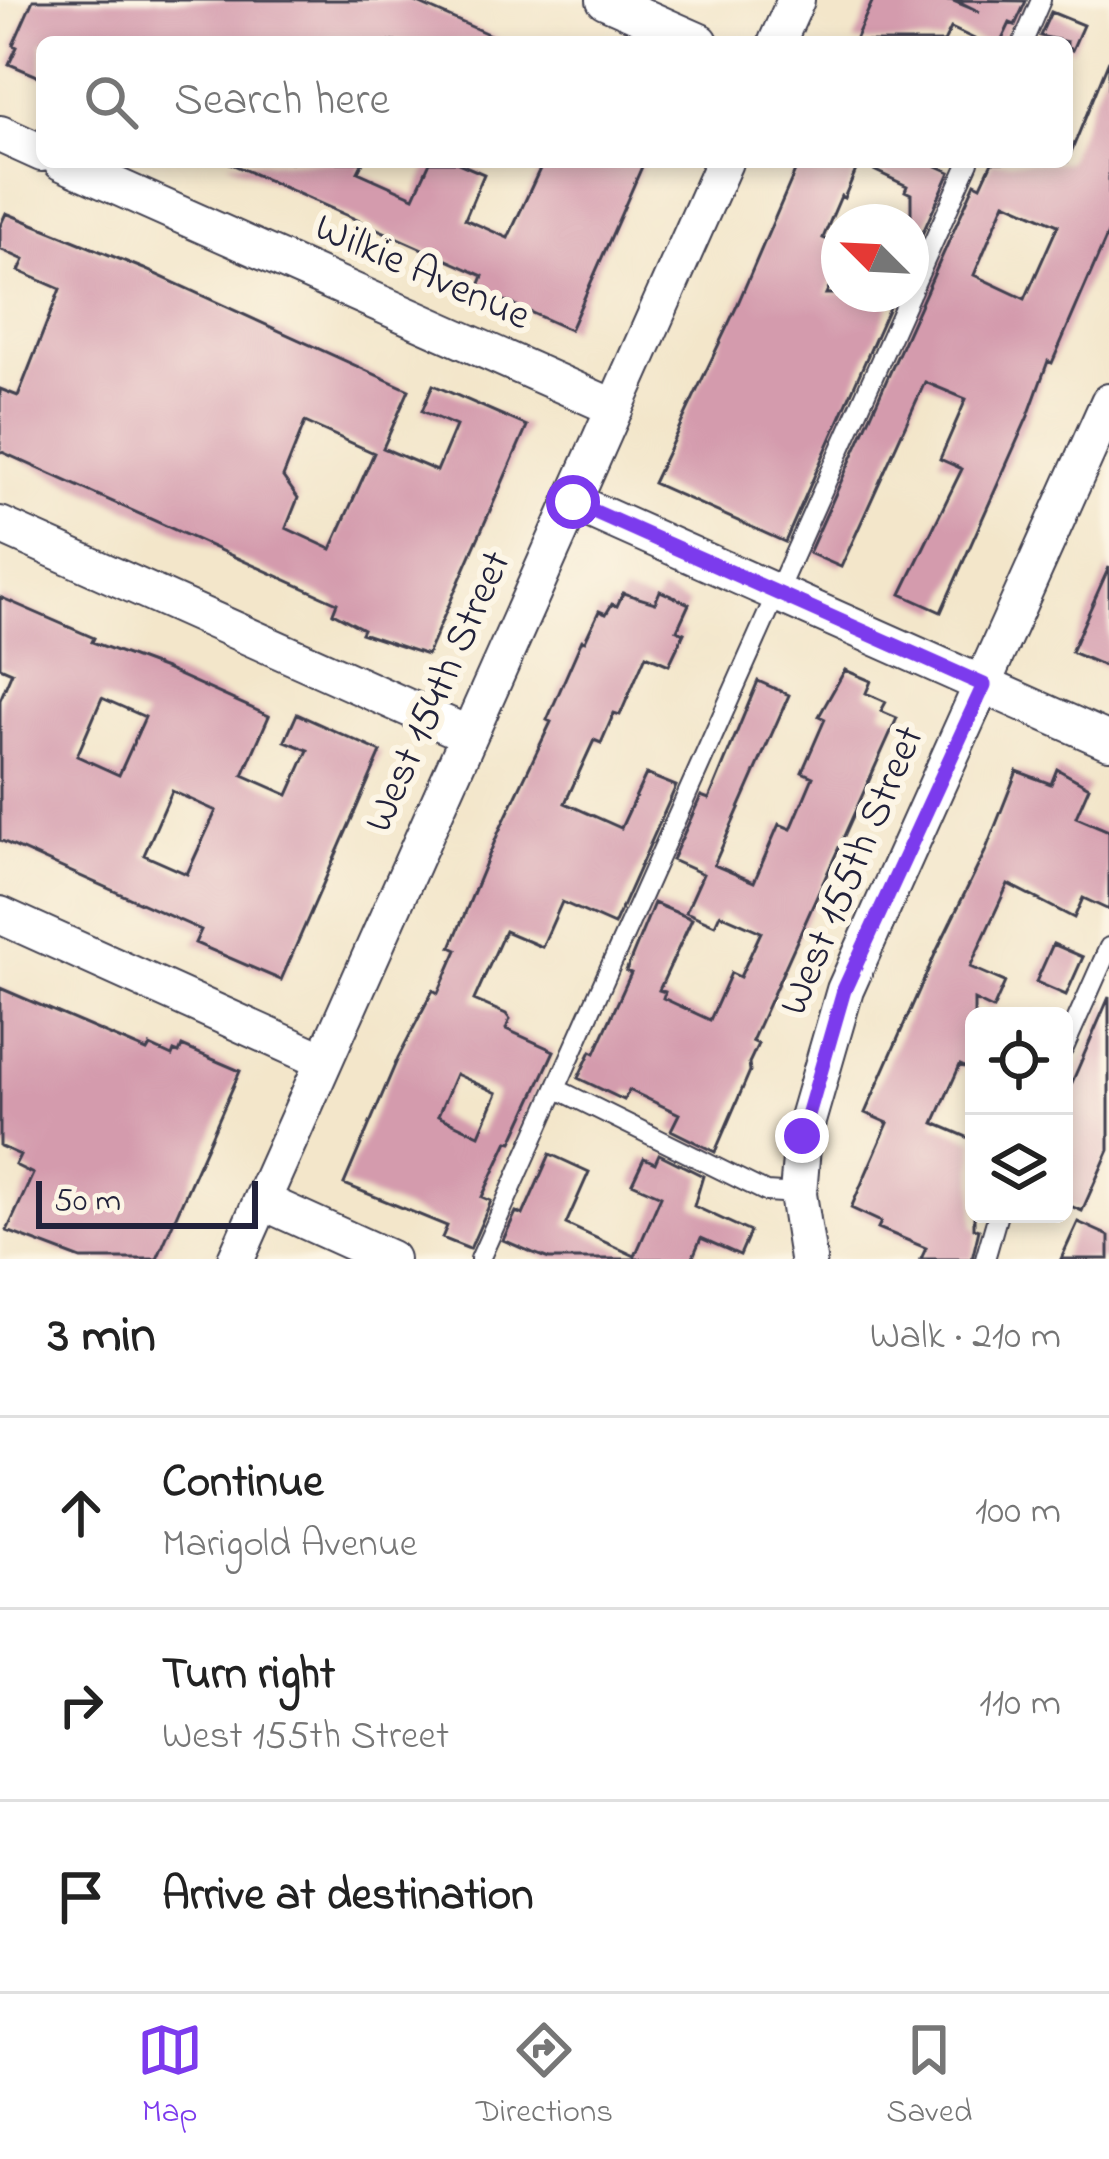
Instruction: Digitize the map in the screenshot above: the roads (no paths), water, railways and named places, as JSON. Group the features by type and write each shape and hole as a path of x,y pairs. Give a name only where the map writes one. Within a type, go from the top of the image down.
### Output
{"street":[{"path":"604,0 686,36"},
{"path":"780,36 796,0"},
{"path":"0,134 36,150"},
{"name":"Wilkie Avenue","path":"75,168 614,408"},
{"name":"West 154th Street","path":"236,1259 721,168"},
{"name":"West 155th Street","path":"808,1259 798,1194 802,1136 844,990 1109,402"},
{"path":"573,502 1109,741"},
{"path":"0,524 469,735"},
{"path":"0,915 324,1061"},
{"path":"262,1201 389,1259"}],"lane":[{"path":"1026,36 1042,0"},
{"path":"929,252 966,168"},
{"path":"480,1259 902,312"},
{"path":"1073,1028 1109,946"},
{"path":"557,1089 766,1192 798,1194"},
{"path":"985,1259 995,1223"}]}
